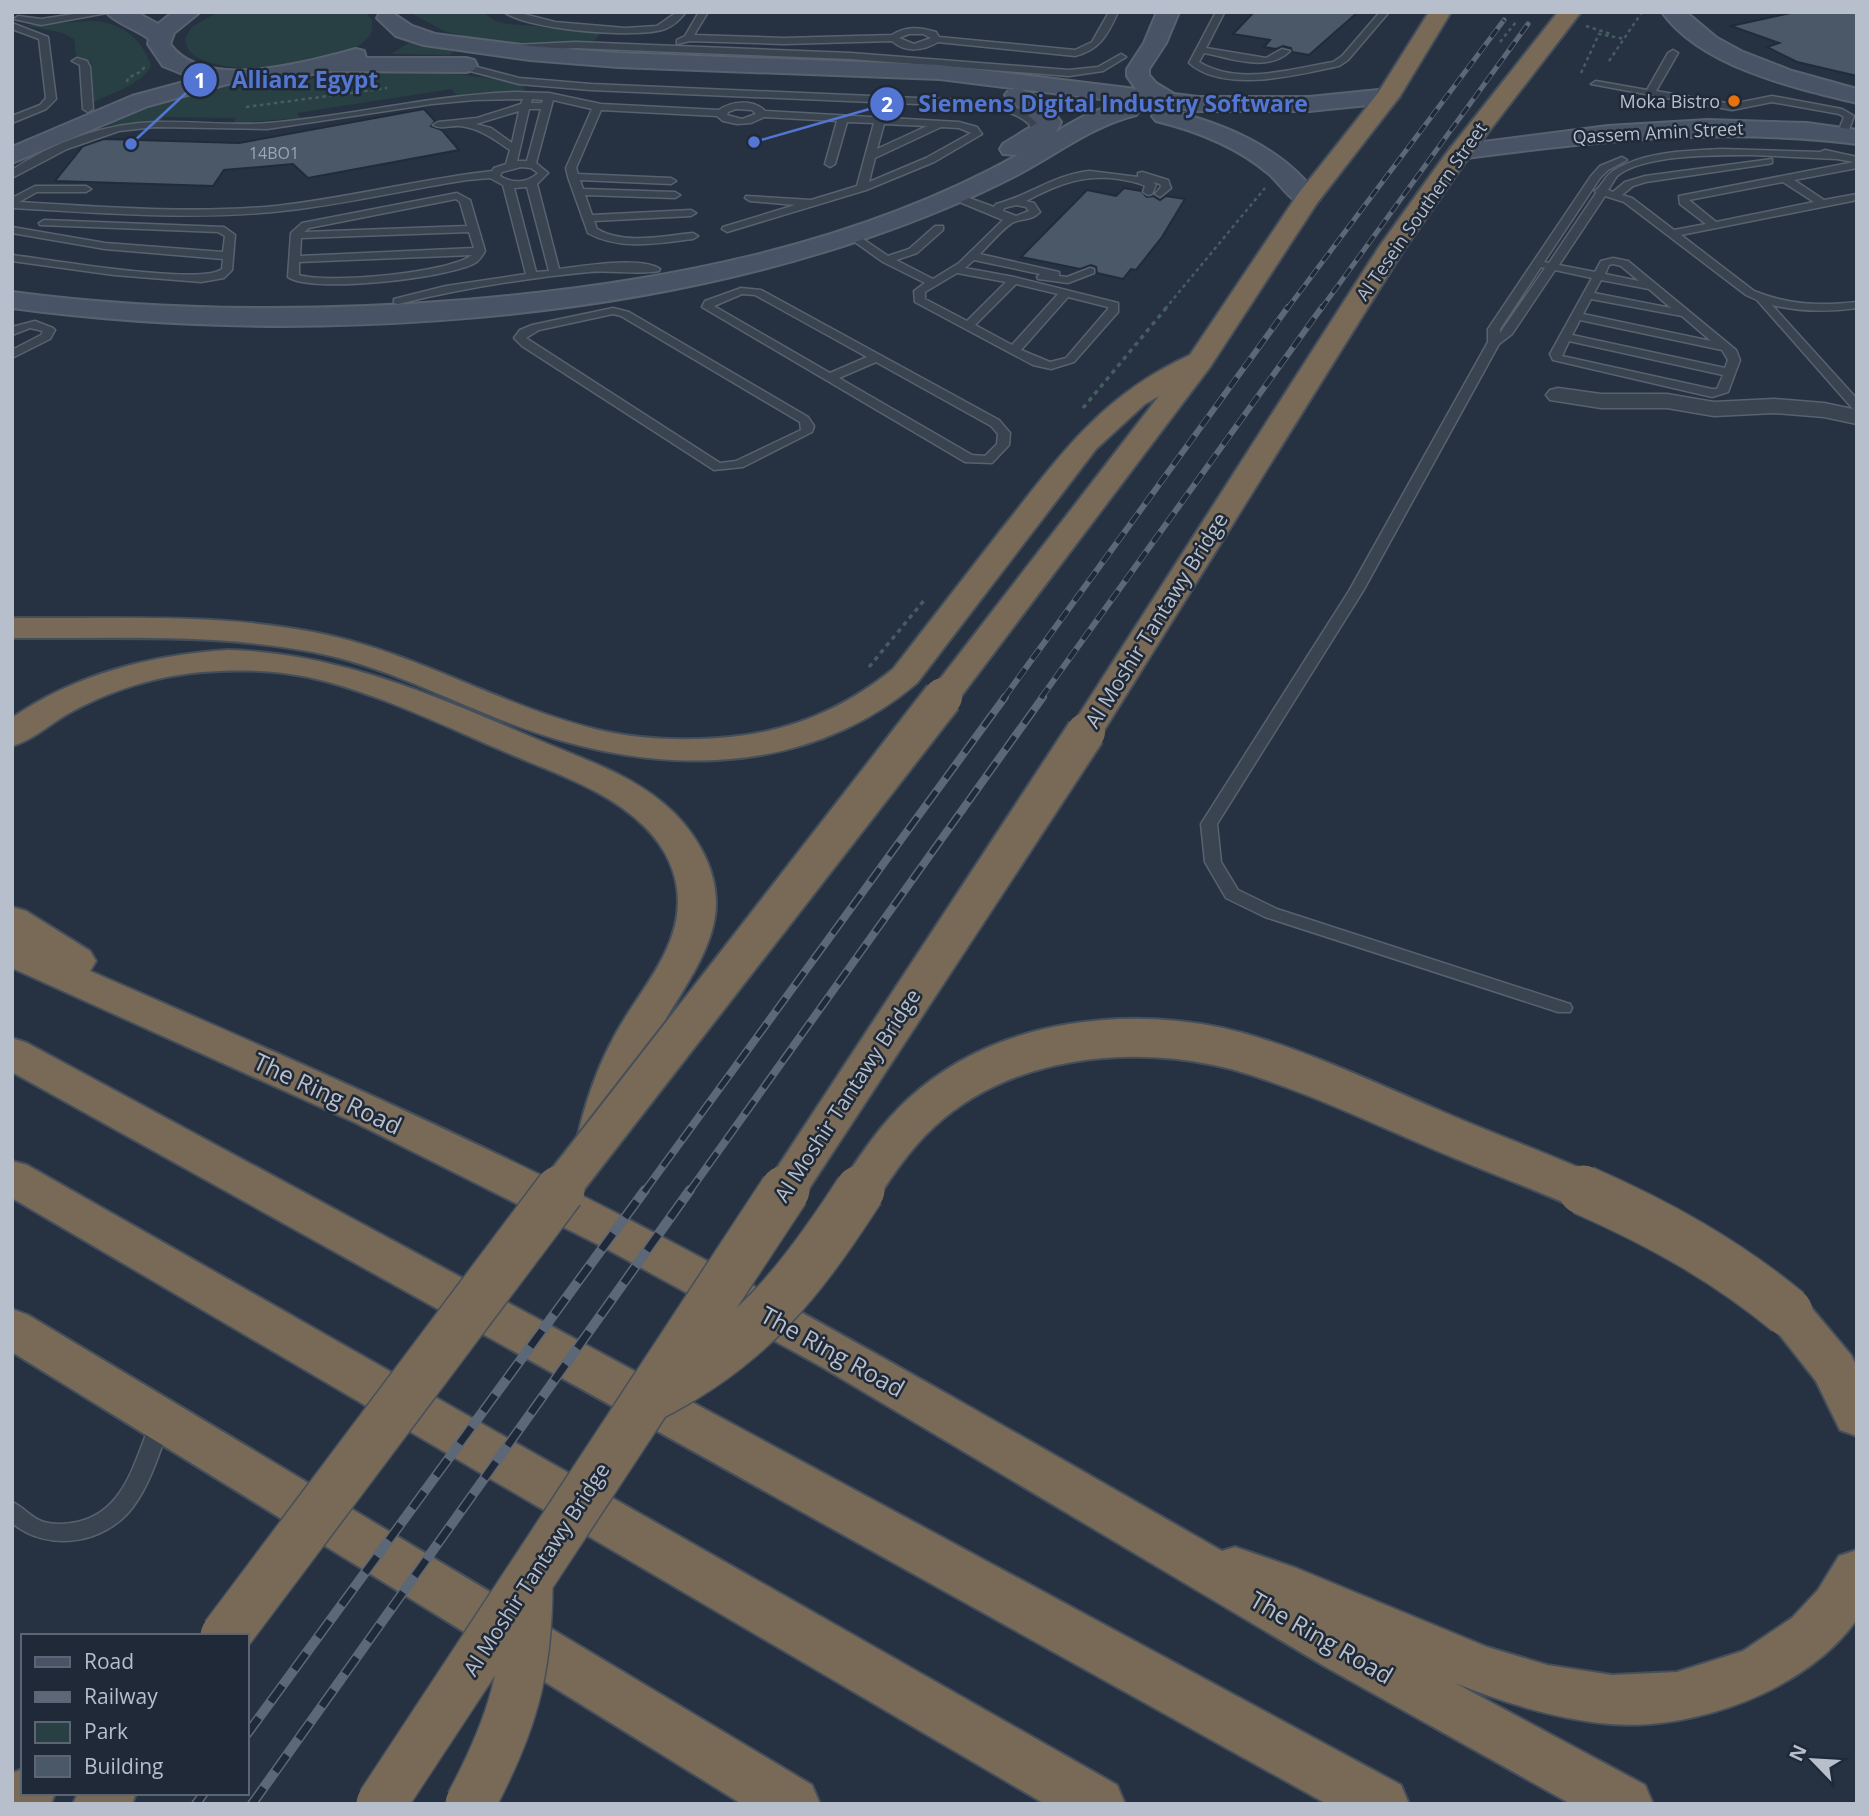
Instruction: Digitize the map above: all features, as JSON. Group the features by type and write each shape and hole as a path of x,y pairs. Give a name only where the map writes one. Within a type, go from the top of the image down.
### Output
{"highway":[{"path":"224,1631 598,1139 947,692 1200,361 1307,199 1388,96 1440,12"},
{"name":"Al Tesein Southern Street","path":"1306,382 1392,247 1460,152 1568,15"},
{"path":"12,628 219,632 283,638 372,656 542,723 612,743 679,751 768,743 823,727 848,716 870,704 905,677 1085,443 1135,398 1176,372 1200,361"},
{"name":"Al Moshir Tantawy Bridge","path":"381,1804 1086,732 1306,382"},
{"path":"12,735 68,699 147,671 216,661 282,663 336,675 421,703 601,779 638,801 654,814 681,846 696,884 697,905 687,948 636,1033 620,1067 606,1102 598,1139"},
{"path":"12,920 62,950 119,1000"},
{"name":"The Ring Road","path":"12,952 371,1112 623,1237 896,1387 1183,1557 1447,1707 1625,1804"},
{"path":"648,1398 670,1389 716,1359 771,1312 809,1268 892,1143 936,1101 971,1078 1020,1056 1073,1042 1102,1039 1188,1041 1247,1055 1318,1080 1662,1226 1730,1264 1788,1312 1834,1370 1857,1416"},
{"path":"12,1053 1381,1804"},
{"path":"12,1177 1097,1804"},
{"path":"12,1328 775,1799"},
{"path":"1183,1557 1295,1588 1451,1659 1486,1672 1566,1693 1610,1698 1653,1698 1695,1692 1733,1681 1768,1666 1799,1646 1825,1622 1845,1595 1857,1572"},
{"path":"470,1804 498,1751 521,1686 527,1654 528,1583"}],"street":[{"path":"117,12 144,24 160,36"},
{"path":"189,12 172,22 160,36 161,51 168,58 193,70 232,76 283,75 332,65 359,55 383,28 499,50 618,60 875,68 1011,87 1169,117 1234,140 1279,168 1307,199"},
{"path":"1168,12 1155,43 1138,69 1138,76 1148,88 1169,102"},
{"path":"1672,12 1698,34 1742,58 1793,79 1857,96"},
{"path":"1076,88 1106,75 1126,49"},
{"path":"13,157 88,110 151,79 163,68 168,58"},
{"path":"12,300 160,313 288,317 447,311 534,301 660,275 874,209 950,179 1046,129 1049,121 1038,108 1011,87 949,62"},
{"path":"332,65 454,64 934,94 1011,87 1076,88 1169,102 1257,105 1332,103 1388,96"},
{"path":"13,157 147,99 232,76"},
{"path":"1234,140 1284,131 1283,114 1257,105"},
{"path":"1234,140 1231,123 1257,105"},
{"path":"12,284 183,301 280,304 398,301 717,271 849,235 959,193 1028,160 1087,122 1128,110"},
{"name":"Qassem Amin Street","path":"1460,152 1722,116 1793,129 1845,143"},
{"path":"1558,395 1601,401 1667,401 1723,410 1774,406 1824,410 1857,417"}],"lane":[{"path":"12,18 41,22 108,12"},
{"path":"508,12 529,22 645,31 663,27 682,12"},
{"path":"687,50 690,41 688,37 704,12"},
{"path":"894,38 902,45 914,46 926,45 936,39 1060,53 1082,52 1095,45 1114,12"},
{"path":"1214,12 1232,12"},
{"path":"1220,13 1195,63 1198,68 1211,73 1241,78 1329,65 1345,58 1385,12"},
{"path":"12,26 43,37 51,99 43,107 12,120"},
{"path":"596,46 610,28"},
{"path":"619,47 617,39 624,30"},
{"path":"675,50 680,41 688,37 784,41 894,38 904,32 917,30 929,32 936,39"},
{"path":"499,50 550,45 596,46 949,62 1069,73 1100,69 1126,49"},
{"path":"1201,48 1256,56 1268,53 1273,48"},
{"path":"1201,48 1266,61 1275,59 1285,51"},
{"path":"1650,93 1673,53"},
{"path":"77,61 82,62 85,67 88,110"},
{"path":"454,64 500,78 640,90 934,94 1016,111 1035,124 1033,137"},
{"path":"511,165 527,101 538,83"},
{"path":"531,164 547,101 555,84"},
{"path":"1596,84 1650,93 1722,116"},
{"path":"916,122 934,94"},
{"path":"13,157 37,160 96,135 127,127 262,126 457,98 722,113 741,105 755,107 762,114"},
{"path":"438,125 492,118 527,101"},
{"path":"598,106 572,163 573,177 581,192 592,231 608,239 693,236"},
{"path":"722,113 725,119 738,122 753,120 762,114 880,119 970,127 977,134 930,160 862,188 727,229"},
{"path":"830,164 844,118"},
{"path":"862,188 880,119"},
{"path":"458,124 488,130 514,149"},
{"path":"869,157 941,124"},
{"path":"1714,225 1684,202 1683,198 1857,163 1845,143"},
{"path":"1564,1008 1271,913 1232,894 1213,862 1209,824 1356,591 1494,342 1508,332 1600,191 1614,174 1627,166 1657,159 1845,143"},
{"path":"1494,342 1494,329 1596,176 1615,162 1646,154 1845,143"},
{"path":"1616,195 1629,184 1645,179 1786,159"},
{"path":"12,204 254,211 495,174 511,165 531,164 540,168 543,173 540,178 531,182 508,184 497,180 495,174"},
{"path":"1006,206 1060,179 1081,173 1104,172 1148,182 1154,193"},
{"path":"573,177 671,181"},
{"path":"1785,179 1823,204"},
{"path":"531,182 555,273"},
{"path":"508,184 534,301"},
{"path":"419,185 427,195 436,199"},
{"path":"401,188 410,198 405,205"},
{"path":"12,204 35,189 86,189"},
{"path":"1600,191 1628,200 1740,288 1760,298 1813,309 1857,305"},
{"path":"581,192 675,195"},
{"path":"956,270 1066,292 1108,302 1115,307 1066,364 1044,365 919,300 920,290 956,270 1010,219 1026,218 1035,212 1030,205 1006,206 959,193"},
{"path":"452,196 463,198 480,251 474,259 461,265 401,276 297,281 293,277 296,235 301,227 452,196"},
{"path":"1671,234 1857,197"},
{"path":"750,198 816,204"},
{"path":"12,224 33,206"},
{"path":"1006,206 1010,219"},
{"path":"35,234 58,207"},
{"path":"588,218 691,213"},
{"path":"12,258 114,272 208,279 225,274 230,234 220,229 44,223"},
{"path":"887,260 913,251 939,228"},
{"path":"296,235 472,229"},
{"path":"12,230 105,246 228,256"},
{"path":"849,235 887,260 933,283"},
{"path":"294,259 480,251"},
{"path":"970,258 1058,280 1077,279 1084,270"},
{"path":"1619,261 1652,286 1728,347 1734,356 1722,392 1716,394 1579,365 1556,356 1605,263 1619,261"},
{"path":"1537,264 1652,286"},
{"path":"398,301 463,286 534,301 625,314 804,420 808,429 798,437 739,464 729,467 714,465 522,342 520,338 534,301 555,273 608,267 660,275"},
{"path":"717,271 745,290 757,292 999,426 1005,441 995,456 983,461 970,458 708,307 714,299 745,290"},
{"path":"968,326 1014,280"},
{"path":"1014,350 1066,292"},
{"path":"1588,295 1686,314"},
{"path":"1760,298 1857,406"},
{"path":"1577,316 1728,347"},
{"path":"12,332 21,327 35,325 49,330 46,337 12,355"},
{"path":"1565,337 1730,373"},
{"path":"829,378 874,358"},
{"path":"12,1511 30,1526 55,1533 70,1532 99,1522 117,1509 132,1492 162,1420"}],"path":[{"path":"1609,61 1642,12"},
{"path":"1568,15 1625,39"},
{"path":"1500,42 1516,22"},
{"path":"1596,84 1577,81 1599,34 1625,39"},
{"path":"235,108 395,87"},
{"path":"1080,411 1263,192 1265,188 1261,181"},
{"path":"862,675 930,593"}],"green space":[{"path":"218,12 365,12 372,20 372,30 361,44 341,54 314,62 283,67 224,66 201,60 188,49 185,39 192,27"},
{"path":"409,12 483,12 495,21 507,24 598,31 600,34 592,43 479,40 444,31"},
{"path":"91,21 111,24 136,39 151,66 134,83 94,102 91,62 76,56 74,39 63,33 24,25"},
{"path":"412,41 454,52 450,55 391,54"},
{"path":"357,71 437,71 521,83 525,89 521,92 456,95 452,89 297,113 300,118 233,123 236,118 164,117 160,122 102,126 12,166 12,162 148,102 215,85 280,85"}],"building":[{"path":"1254,12 1358,12 1309,55 1292,52 1291,48 1283,46 1276,49 1264,47 1270,40 1233,34"},
{"path":"1795,12 1857,12 1857,76 1797,62 1767,47 1779,43 1731,26"},
{"path":"424,109 435,121 431,126 442,130 459,150 308,178 293,164 224,170 213,186 55,181 83,146 104,139 239,143"},
{"path":"1124,188 1141,191 1147,197 1153,196 1160,200 1166,196 1185,199 1162,237 1136,270 1131,269 1123,279 1097,273 1096,267 1091,265 1080,269 1021,257 1087,190 1116,196"}],"railway":[{"path":"1287,309 1504,20"},
{"path":"1321,309 1528,24"},
{"path":"1004,698 1288,307"},
{"path":"1041,698 1322,307"},
{"path":"644,1192 1005,697"},
{"path":"689,1192 1043,697"},
{"path":"248,1733 645,1190"},
{"path":"252,1804 690,1190"},
{"path":"196,1804 203,1795"}],"place":[{"name":"Moka Bistro","path":"1734,101"},
{"name":"Siemens Digital Industry Software","path":"754,142"},
{"name":"Allianz Egypt","path":"131,144"}]}
